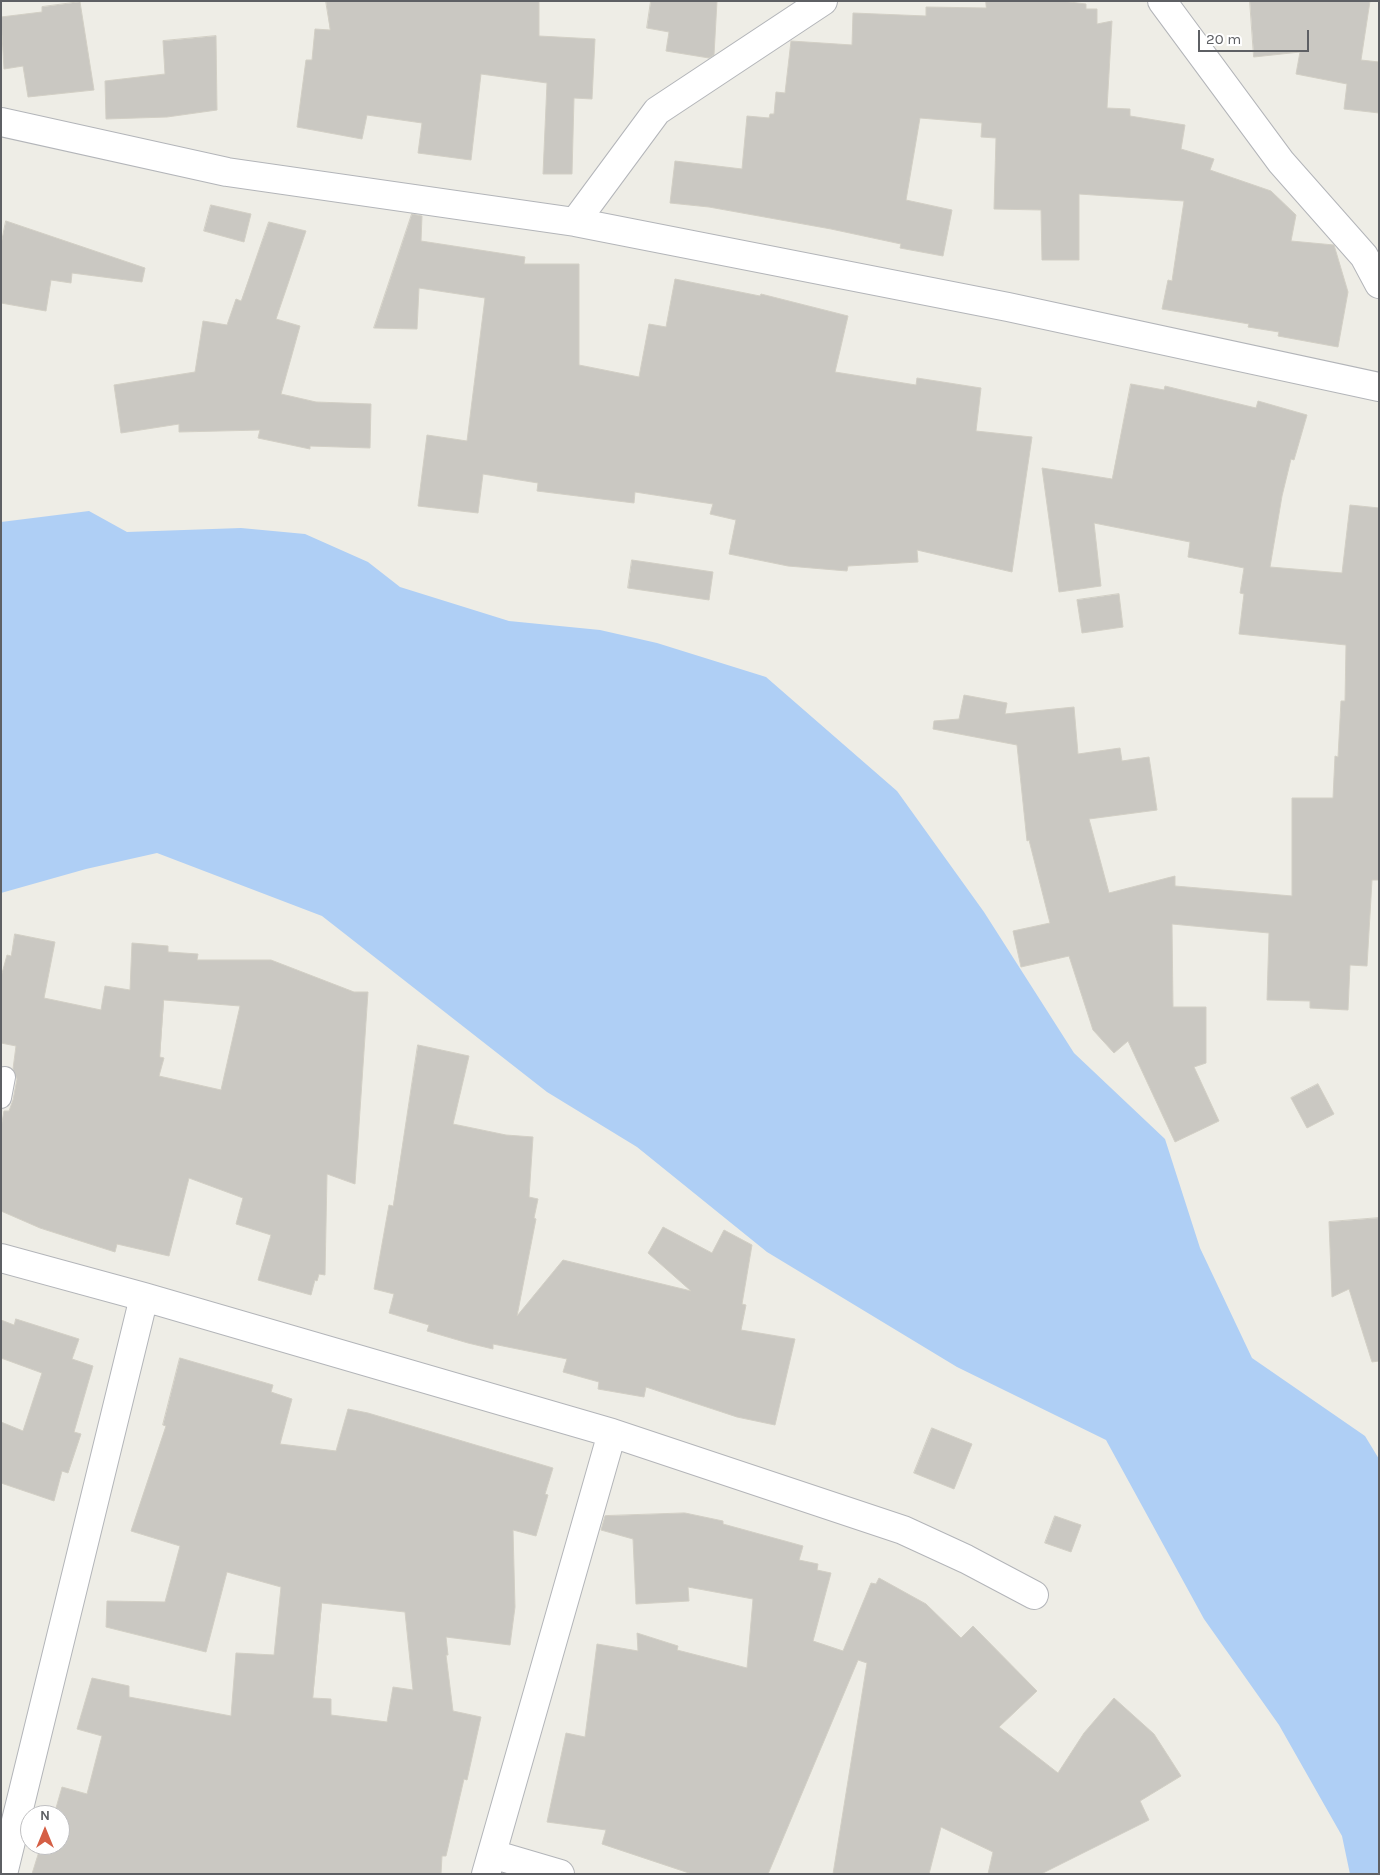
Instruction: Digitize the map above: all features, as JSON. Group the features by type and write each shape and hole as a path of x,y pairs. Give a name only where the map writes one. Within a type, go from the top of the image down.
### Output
{"street":[{"path":"575,222 657,110 823,1"},
{"path":"1162,1 1281,162 1364,256 1379,284"},
{"path":"1,122 227,172 575,222 1008,307 1379,388"},
{"path":"1,1258 144,1297 612,1433 903,1530 966,1559 1034,1595"},
{"path":"3,1874 144,1297"},
{"path":"560,1874 489,1864 612,1433"}],"lane":[{"path":"1,1098 5,1077"}],"water":[{"path":"89,511 127,532 241,528 305,534 368,562 400,587 509,621 600,630 657,643 766,677 897,791 984,912 1074,1053 1165,1139 1200,1248 1252,1358 1365,1436 1379,1459 1379,1874 1350,1874 1342,1836 1279,1725 1204,1619 1106,1440 957,1367 767,1252 637,1147 547,1092 322,916 157,853 86,869 1,893 1,522"}],"building":[{"path":"326,1 539,1 539,36 595,39 592,99 574,98 572,174 543,174 547,83 481,74 471,160 418,153 422,123 367,115 362,139 297,127 306,60 312,60 315,29 330,30"},
{"path":"651,1 717,1 714,55 709,58 666,51 669,32 647,28"},
{"path":"986,1 1061,1 1086,4 1086,9 1097,9 1097,24 1112,21 1107,108 1130,109 1130,116 1185,125 1181,149 1214,159 1210,170 1271,191 1296,215 1291,241 1334,245 1348,292 1338,347 1278,336 1279,332 1248,327 1249,324 1162,309 1168,280 1172,281 1184,201 1079,194 1079,260 1042,260 1041,210 994,209 996,138 981,137 982,123 920,118 906,200 952,210 943,256 900,248 901,244 831,229 709,207 670,203 675,161 742,169 747,116 769,118 770,114 774,114 776,92 785,93 791,41 852,45 853,13 926,16 926,7 986,8"},
{"path":"1250,1 1370,1 1361,60 1379,62 1379,113 1344,109 1347,84 1296,74 1300,52 1254,57"},
{"path":"80,2 94,90 28,97 23,66 4,69 1,17 42,12 42,7"},
{"path":"216,36 217,110 167,117 106,119 105,81 165,74 163,41"},
{"path":"211,205 251,214 244,242 204,231"},
{"path":"412,214 422,216 421,241 525,257 524,264 579,264 579,365 639,377 649,324 666,327 675,279 760,296 761,294 848,316 835,372 916,385 917,378 981,388 976,431 1032,437 1012,572 917,550 918,562 848,566 847,571 788,566 729,554 736,520 710,514 713,504 635,492 634,503 537,491 538,483 483,474 478,513 418,506 427,435 467,441 485,298 419,288 417,329 374,328"},
{"path":"6,221 145,268 142,282 72,273 71,283 51,280 46,311 1,303 1,245"},
{"path":"269,222 306,231 276,319 300,326 281,394 316,402 371,404 370,448 310,446 310,449 258,438 260,430 179,432 179,424 121,433 114,385 195,372 203,321 227,325 236,299 241,301"},
{"path":"1131,384 1164,390 1165,386 1256,408 1258,401 1307,415 1294,460 1291,459 1282,496 1270,567 1342,573 1350,505 1379,508 1379,880 1372,880 1367,966 1350,965 1348,1010 1310,1008 1310,1001 1267,1000 1269,933 1172,924 1173,1007 1206,1007 1206,1063 1194,1067 1219,1121 1175,1142 1128,1041 1114,1053 1093,1030 1069,956 1021,967 1013,931 1050,923 1029,840 1027,841 1017,745 933,729 934,721 959,719 964,695 1007,703 1005,714 1074,707 1078,754 1120,748 1122,761 1149,757 1157,810 1089,819 1109,893 1175,876 1175,886 1292,896 1292,798 1333,798 1335,756 1338,757 1341,701 1345,701 1346,645 1239,634 1244,594 1240,593 1244,568 1188,557 1190,542 1094,523 1101,586 1059,592 1042,468 1112,479"},
{"path":"632,560 713,572 709,600 628,588"},
{"path":"1119,594 1123,627 1082,633 1077,600"},
{"path":"15,934 55,942 44,998 101,1010 105,986 130,990 132,943 168,946 168,952 198,954 197,960 271,960 354,992 368,992 355,1184 327,1174 325,1275 319,1274 317,1281 315,1280 311,1295 258,1280 271,1235 236,1224 243,1198 189,1178 169,1256 117,1244 115,1252 40,1228 1,1211 1,1128 4,1111 9,1111 13,1100 17,1079 13,1069 16,1046 1,1043 1,977 7,955 11,956","holes":["164,1000 240,1006 221,1090 159,1076 164,1058 160,1057"]},
{"path":"418,1045 469,1056 453,1124 506,1135 533,1137 529,1197 538,1199 534,1218 536,1219 517,1316 563,1260 691,1291 648,1253 663,1227 712,1253 724,1230 752,1245 742,1304 746,1305 741,1330 795,1339 775,1425 737,1417 646,1387 644,1397 598,1389 599,1382 563,1372 567,1359 493,1344 493,1349 468,1343 427,1331 429,1325 389,1313 394,1294 374,1289 389,1205 393,1206"},
{"path":"1318,1084 1334,1114 1307,1128 1291,1098"},
{"path":"1379,1218 1379,1361 1372,1362 1349,1289 1332,1297 1329,1222"},
{"path":"16,1319 79,1339 72,1359 93,1366 74,1432 81,1434 68,1473 62,1471 54,1501 1,1483 1,1422 23,1431 42,1373 1,1358 1,1320 14,1325"},
{"path":"180,1358 273,1385 271,1392 292,1399 280,1444 336,1451 348,1409 368,1413 553,1468 545,1494 548,1495 536,1536 513,1530 515,1607 510,1645 446,1637 448,1655 446,1655 453,1711 481,1717 467,1780 464,1779 446,1856 442,1856 441,1874 32,1874 38,1855 70,1855 70,1805 57,1805 62,1787 87,1794 102,1736 77,1729 92,1678 129,1686 129,1697 231,1716 236,1653 274,1655 281,1587 227,1572 206,1652 106,1627 107,1601 165,1602 180,1546 131,1531 166,1426 163,1425","holes":["322,1603 405,1612 413,1690 393,1687 387,1722 331,1715 331,1699 313,1698"]},
{"path":"932,1428 972,1444 954,1489 914,1473"},
{"path":"685,1513 723,1521 723,1524 803,1546 799,1560 818,1564 817,1570 831,1573 813,1641 843,1651 871,1583 876,1584 879,1578 926,1604 961,1638 973,1626 1037,1691 999,1727 1058,1773 1084,1733 1114,1698 1154,1734 1181,1776 1140,1801 1149,1820 1041,1874 988,1874 993,1852 941,1827 929,1874 833,1874 867,1663 858,1660 768,1874 692,1874 602,1844 606,1830 547,1822 566,1733 585,1737 597,1644 638,1651 637,1633 678,1646 677,1650 747,1668 753,1599 688,1587 689,1601 636,1604 633,1539 601,1530 605,1516"},
{"path":"1055,1516 1081,1525 1071,1552 1045,1543"}]}
